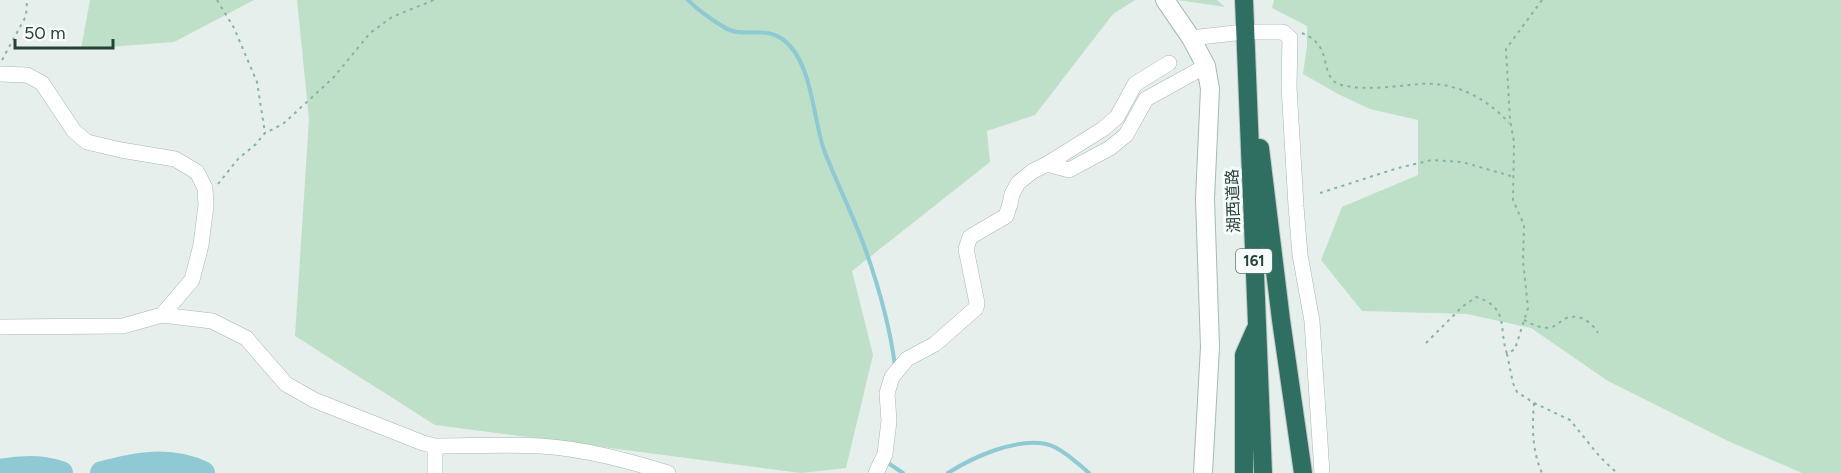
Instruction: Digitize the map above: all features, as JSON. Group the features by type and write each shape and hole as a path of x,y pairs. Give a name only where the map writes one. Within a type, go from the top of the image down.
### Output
{"highway":[{"name":"湖西道路","path":"1244,0 1263,473"},
{"path":"1246,48 1303,473"},
{"path":"1244,473 1244,355 1257,325"}],"street":[{"path":"1165,0 1191,38 1206,66 1210,89 1205,199 1210,347 1203,473"},
{"path":"1191,38 1246,31 1283,32 1290,38 1289,87 1296,206 1300,255 1312,321 1322,473"},
{"path":"876,473 885,454 888,421 887,393 892,376 907,359 935,344 976,308 977,303 966,249 970,237 1006,216 1012,194 1018,183 1033,171 1103,129 1118,117 1135,84 1169,63"},
{"path":"1047,164 1069,170 1110,148 1126,135 1146,99 1206,66"},
{"path":"0,74 27,75 42,83 74,131 87,141 121,150 176,159 197,172 205,188 206,205 201,245 192,280 162,315"},
{"path":"0,327 123,326 162,315 212,321 246,338 286,384 314,400 423,443 435,446 540,446 584,451 618,458 668,473"},
{"path":"435,446 435,473"}],"path":[{"path":"0,64 26,16 27,0"},
{"path":"217,0 234,28 257,82 265,133"},
{"path":"206,205 221,179 265,133 283,124 334,76 370,33 392,17 434,0"},
{"path":"1507,354 1515,349 1528,308 1523,261 1524,225 1513,201 1514,142 1506,49 1542,0"},
{"path":"1283,32 1295,30 1313,38 1322,51 1332,79 1340,85 1372,88 1436,84 1462,89 1498,110 1511,126"},
{"path":"1320,193 1398,168 1432,160 1462,162 1512,176"},
{"path":"1426,343 1462,307 1476,297 1489,301 1500,314 1512,383 1517,392 1570,420 1600,457 1617,473"},
{"path":"1524,320 1537,327 1551,327 1570,317 1581,318 1592,324 1598,333"},
{"path":"1534,403 1532,428 1535,455 1542,473"}],"green space":[{"path":"90,0 254,0 174,42 81,49"},
{"path":"297,0 1135,0 1113,14 1035,115 987,131 990,162 852,271 873,355 846,468 801,473 435,425 295,336 309,119"},
{"path":"1178,0 1217,0 1225,7"},
{"path":"1274,0 1841,0 1841,473 1802,473 1728,441 1608,381 1531,328 1467,314 1362,311 1321,260 1342,207 1418,175 1418,120 1370,109 1303,74 1307,26 1272,8"}],"waterway":[{"path":"688,0 711,19 732,31 776,35 792,48 800,60 806,74 824,150 861,238 875,279 887,322 895,366"},
{"path":"948,473 995,450 1034,443 1046,444 1058,449 1089,473"},
{"path":"889,459 888,463 903,473"},
{"path":"102,473 153,464 178,465 203,473"},
{"path":"0,471 31,468 61,473"}]}
